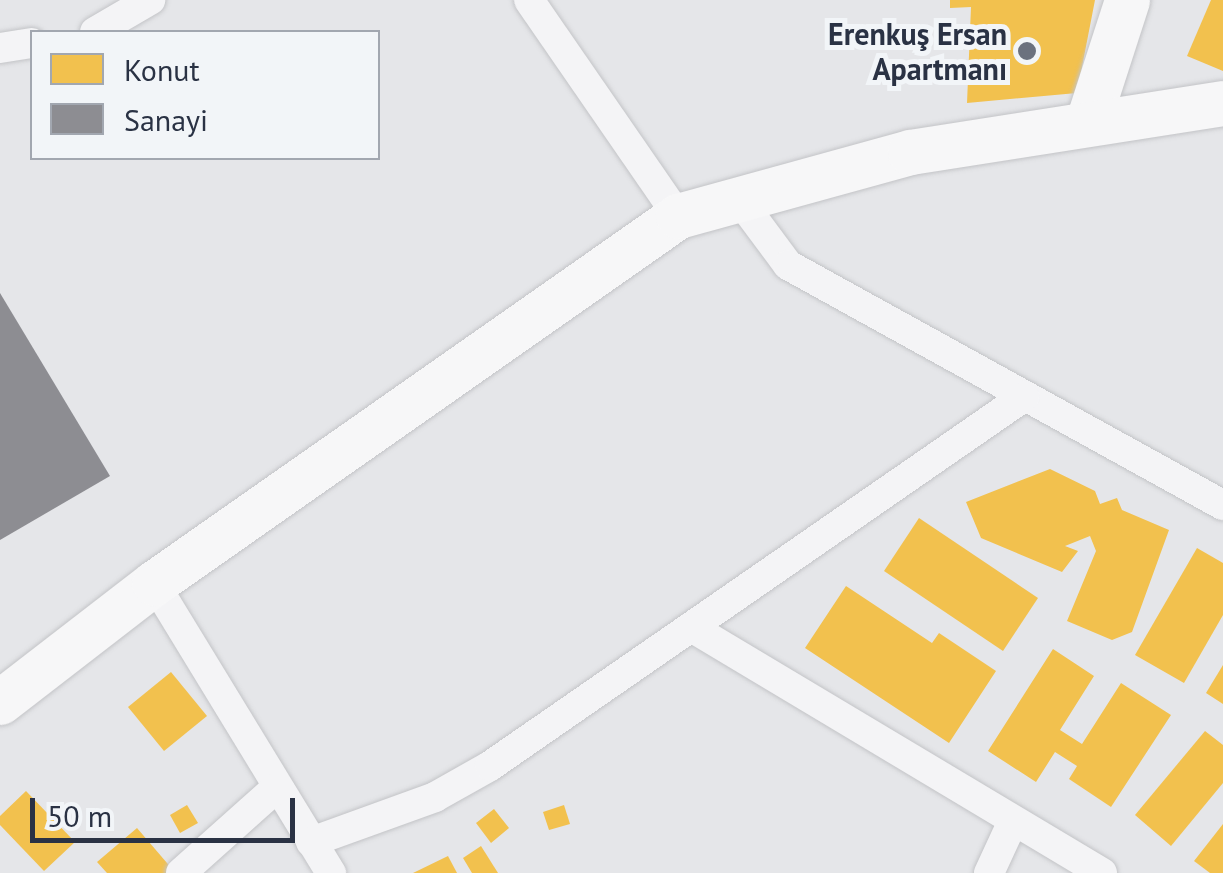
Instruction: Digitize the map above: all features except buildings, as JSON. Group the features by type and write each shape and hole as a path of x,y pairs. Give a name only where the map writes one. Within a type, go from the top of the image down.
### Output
{"street":[{"path":"98,30 150,0"},
{"path":"529,0 678,216"},
{"path":"1088,122 1127,0"},
{"path":"0,48 30,43"},
{"path":"0,702 154,583 678,216 910,152 1223,103"},
{"path":"739,199 788,265 1223,506"},
{"path":"311,842 435,797 476,774 1026,396"},
{"path":"154,583 331,873"},
{"path":"691,627 1102,873"},
{"path":"181,873 276,788"},
{"path":"989,873 1013,822"}],"place":[{"name":"Erenkuş Ersan Apartmanı","path":"1027,51"}]}
